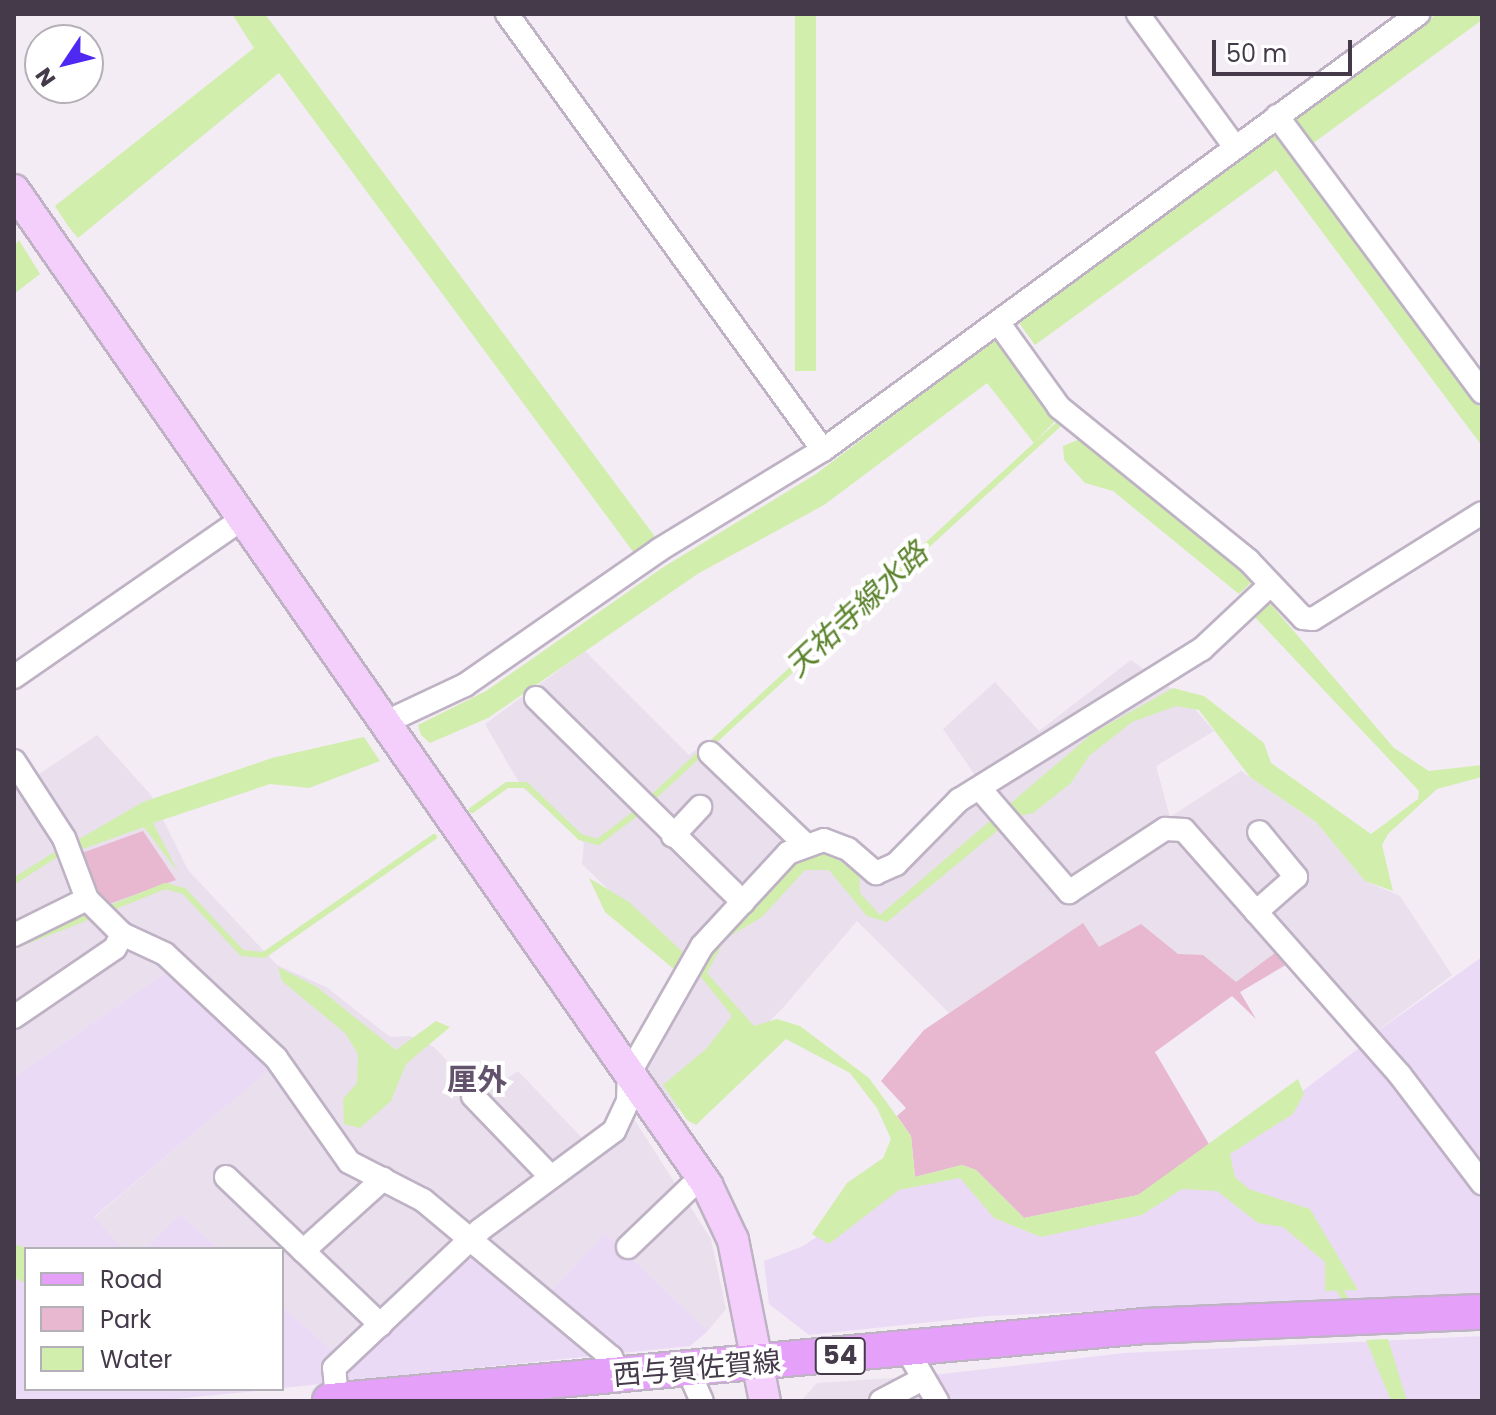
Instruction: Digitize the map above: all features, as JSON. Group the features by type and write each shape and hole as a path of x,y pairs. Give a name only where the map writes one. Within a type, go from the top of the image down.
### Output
{"main road":[{"name":"西与賀佐賀線","path":"330,1401 907,1350 1360,1315 1482,1312"}],"street":[{"path":"507,14 823,450"},
{"path":"1138,14 1235,147"},
{"path":"384,723 465,685 659,550 823,450 1418,14"},
{"path":"1277,116 1482,392"},
{"path":"14,190 701,1177 733,1240 753,1363 765,1401"},
{"path":"998,322 1059,407 1248,560 1269,586 1313,619 1482,513"},
{"path":"14,677 242,519"},
{"path":"710,753 804,843 848,849 876,873 981,790 1202,649 1269,586"},
{"path":"536,698 743,902"},
{"path":"14,761 69,848 87,899 122,934 165,954 276,1058 332,1147 474,1241 611,1357 620,1376"},
{"path":"981,790 1069,892 1175,827 1256,912 1400,1075 1482,1183"},
{"path":"673,836 700,807"},
{"path":"1256,912 1296,877 1259,832"},
{"path":"337,1400 334,1368 550,1176 614,1131 628,1101 629,1074 698,953 743,902 804,843"},
{"path":"14,935 87,899"},
{"path":"14,1017 115,948 122,934"},
{"path":"473,1096 550,1176"},
{"path":"226,1177 381,1325"},
{"path":"628,1247 701,1177"},
{"path":"303,1251 383,1179"},
{"path":"907,1350 921,1380 937,1401"},
{"path":"688,1370 702,1401"},
{"path":"881,1401 921,1380"}],"shaded area":[{"path":"585,651 689,755 707,742 801,835 873,863 894,856 979,781 943,729 995,682 1039,731 1131,660 1187,700 1214,731 1156,766 1170,817 1241,771 1316,822 1365,881 1400,896 1452,975 1373,1034 1292,962 1233,996 1099,947 1083,924 949,1013 857,921 782,1009 675,1112 639,1057 685,964 582,864 584,843 521,786 485,724"},
{"path":"97,735 151,795 188,870 277,965 326,987 390,1037 410,1036 434,1047 481,1096 518,1071 587,1143 621,1099 711,1239 726,1309 708,1331 605,1233 543,1300 344,1363 284,1308 284,1247 217,1247 180,1214 147,1247 121,1247 94,1218 275,1064 174,967 14,1077 14,791"},
{"path":"1482,957 1482,1175 1372,1035"},
{"path":"174,967 276,1064 94,1217 121,1247 24,1247 24,1391 256,1391 155,1401 14,1401 14,1077"},
{"path":"1363,1045 1482,1197 1482,1295 988,1316 809,1335 769,1304 764,1261 803,1246 899,1182 968,1174 1026,1227 1137,1206 1216,1157"},
{"path":"180,1214 217,1247 147,1247"},
{"path":"605,1233 708,1331 690,1346 284,1388 284,1308 344,1362 474,1242 543,1300"},
{"path":"1482,1336 1482,1401 942,1401 924,1376 1124,1353"},
{"path":"924,1376 942,1401 801,1401 817,1383"}],"green space":[{"path":"143,831 176,880 106,905 79,854"},
{"path":"1083,923 1099,947 1141,924 1178,954 1203,955 1236,982 1279,950 1292,961 1240,992 1256,1019 1232,996 1155,1052 1210,1146 1138,1195 1024,1218 976,1170 962,1165 915,1177 911,1136 897,1116 906,1108 881,1081 924,1030"}],"water":[{"path":"232,14 265,14 656,538 634,553 279,73 78,238 68,226 55,206 254,48"},
{"path":"795,14 816,14 816,371 795,371"},
{"path":"1437,14 1482,14 1482,20 1312,144 1294,119"},
{"path":"1276,132 1482,409 1482,446 1276,170 1035,345 1019,323"},
{"path":"19,240 40,274 14,294 14,247"},
{"path":"995,339 1055,421 1034,443 987,383 824,505 699,573 488,718 430,743 421,735 418,725 486,691 662,568 816,474"},
{"path":"1080,439 1247,572 1253,581 1239,594 1113,491 1085,483 1064,460 1063,446"},
{"path":"1268,601 1394,748 1429,771 1482,765 1482,777 1437,789 1388,834 1382,845 1393,891 1365,881 1316,822 1250,777 1199,710 1176,706 1132,722 1089,756 1071,783 1033,813 1014,817 887,922 867,916 829,870 805,870 762,917 725,939 707,973 754,1026 777,1019 800,1026 869,1078 911,1136 915,1177 962,1165 976,1170 1024,1218 1138,1195 1298,1079 1304,1094 1293,1114 1230,1154 1235,1177 1249,1189 1310,1209 1358,1290 1325,1291 1325,1262 1283,1227 1258,1223 1217,1191 1182,1189 1142,1215 1041,1237 994,1218 960,1178 899,1190 829,1244 812,1234 847,1183 883,1158 891,1139 877,1108 850,1073 786,1039 696,1125 687,1120 663,1085 706,1049 732,1016 697,972 675,970 605,912 589,878 629,902 687,956 739,924 801,857 824,851 859,873 860,893 880,915 1093,733 1173,688 1204,696 1264,743 1271,763 1371,834 1418,799 1419,791 1252,614"},
{"path":"364,737 380,761 309,788 270,784 153,823 178,872 144,827 77,851 74,842 143,802 272,758"},
{"path":"278,967 317,987 396,1050 436,1021 450,1027 406,1064 391,1101 360,1128 344,1124 343,1099 357,1083 358,1054 345,1033 282,981"},
{"path":"14,1244 24,1247 24,1283 14,1277"},
{"path":"1388,1339 1407,1401 1391,1401 1366,1340"}],"waterway":[{"name":"天祐寺線水路","path":"652,798 1061,422"},
{"name":"天祐寺線水路","path":"472,810 507,785 526,785 580,837 598,842 635,814"},
{"name":"天祐寺線水路","path":"113,907 165,886 184,891 242,953 264,955 434,837"},
{"path":"14,881 63,850"},
{"name":"天祐寺線水路","path":"14,946 85,918"},
{"path":"1340,1291 1349,1304"}],"district":[{"name":"厘外","path":"477,1080"}]}
